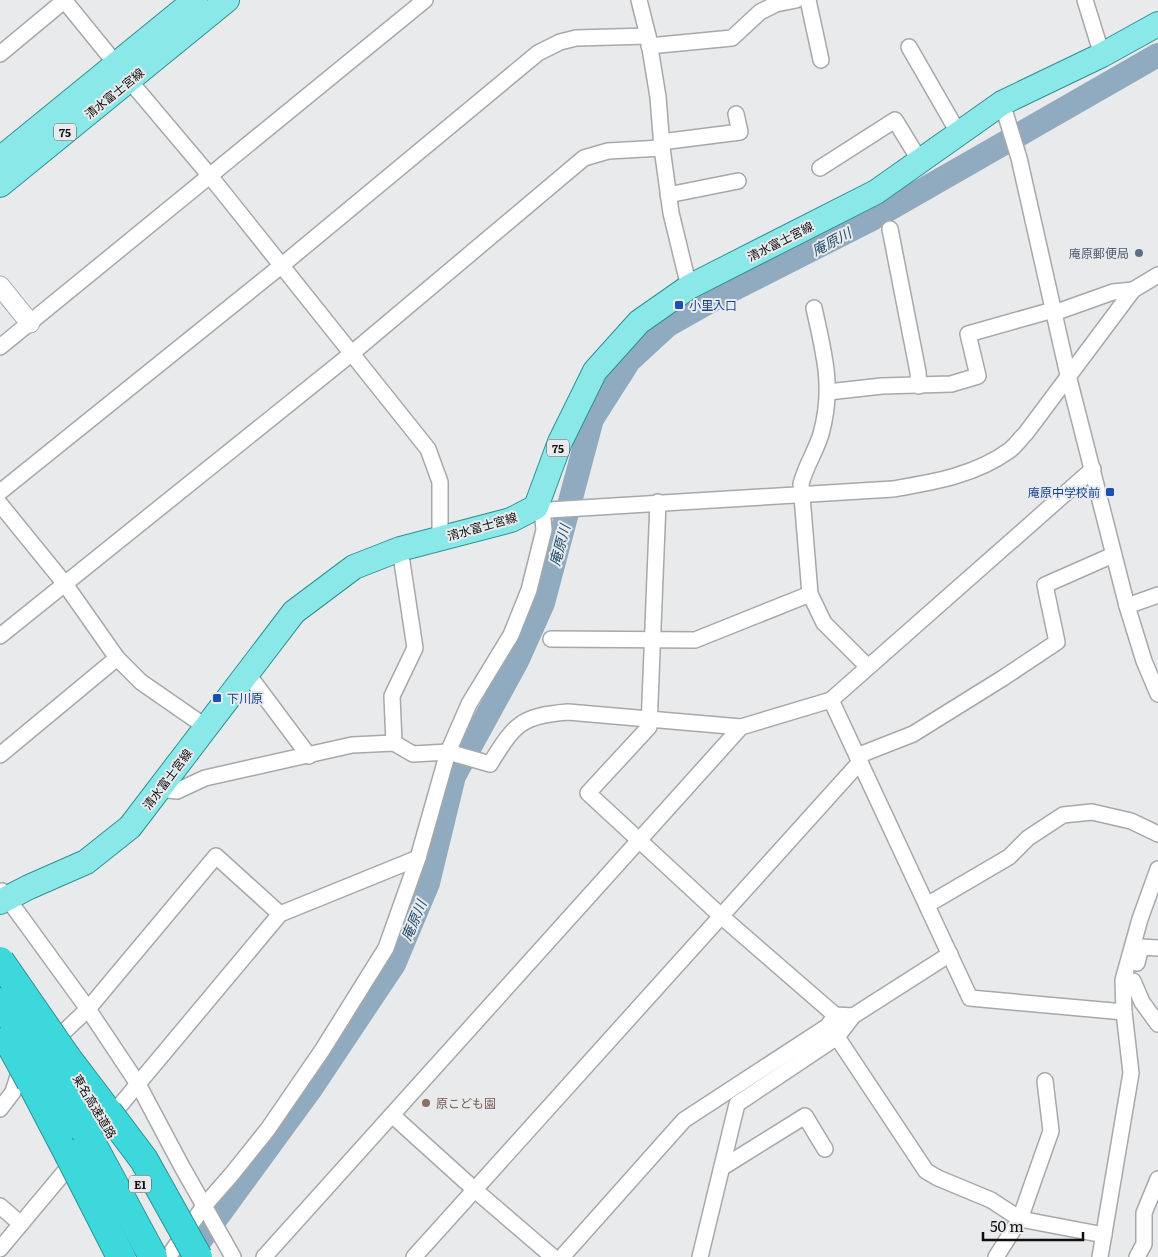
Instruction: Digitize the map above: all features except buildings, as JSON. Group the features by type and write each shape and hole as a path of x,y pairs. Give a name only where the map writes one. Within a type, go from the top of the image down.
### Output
{"highway":[{"name":"東名高速道路","path":"0,961 48,1070"},
{"name":"東名高速道路","path":"0,1002 48,1070 97,1118 141,1185 179,1257"},
{"path":"0,1026 48,1070 68,1153 121,1257"},
{"name":"東名高速道路","path":"97,1118 153,1257"},
{"path":"97,1118 144,1160 198,1257"}],"main road":[{"name":"清水富士宮線","path":"0,185 123,72 194,0"},
{"name":"清水富士宮線","path":"0,159 227,0"},
{"name":"清水富士宮線","path":"2,896 86,862 130,827 294,612 354,567 400,549 511,520 542,508 560,442 595,371 639,322 689,287 876,192 959,134 1158,24"}],"street":[{"path":"0,54 65,0 210,176 428,449 440,482 440,538"},
{"path":"0,347 425,0"},
{"path":"639,0 658,97 670,213 689,287"},
{"path":"0,492 281,266 538,53 560,42 576,38 648,41 732,38 760,12 776,2 796,0"},
{"path":"808,0 821,60"},
{"path":"1085,0 1102,55"},
{"path":"909,47 959,134"},
{"path":"1004,110 1019,158 1068,375 1113,555 1144,661 1158,694"},
{"path":"0,636 351,354 584,158 608,151 662,145 740,132 736,114"},
{"path":"820,168 895,120 920,161"},
{"path":"668,195 738,181"},
{"path":"890,229 918,372 919,386"},
{"path":"168,1257 268,1129 324,1049 386,948 418,858 468,704 511,634 529,590 544,530 542,508 589,508 658,502 893,489 936,482 966,473 994,460 1012,448 1026,433 1133,290 1158,275"},
{"path":"0,286 30,323"},
{"path":"828,392 882,386 951,384 978,376 968,334 1054,311 1114,292 1133,290"},
{"path":"814,308 827,371 828,392 821,434 803,476 801,494 810,594 824,623 868,667"},
{"path":"159,789 177,791 205,778 352,745 394,743 413,754 453,753 490,764 510,733 523,721 542,714 568,712 740,727 830,700 1092,469"},
{"path":"658,502 649,727 588,793 721,916 835,1015 853,1016"},
{"path":"0,504 65,584 117,658 141,682 206,727"},
{"path":"394,743 392,696 414,648 400,549"},
{"path":"414,1257 721,916 859,759 913,734 1057,642 1044,585 1113,555"},
{"path":"551,639 695,640 810,594"},
{"path":"1127,606 1158,595"},
{"path":"0,755 117,658"},
{"path":"247,673 309,756"},
{"path":"830,700 970,998 1124,1012"},
{"path":"264,1257 740,727"},
{"path":"927,905 1009,857 1028,838 1063,815 1092,812 1131,821 1158,834"},
{"path":"0,1109 13,1092 19,1074 88,1009 216,856 280,914"},
{"path":"0,1249 280,914 418,858"},
{"path":"1100,1257 1131,1073 1124,1012 1128,981 1140,918 1158,869"},
{"path":"2,896 88,1009 138,1084 181,1166 233,1257"},
{"path":"1128,981 1141,947 1158,948"},
{"path":"700,1257 737,1104 837,1037 853,1016 950,954"},
{"path":"1128,981 1158,1024"},
{"path":"562,1257 684,1120 828,1026 835,1015"},
{"path":"837,1037 926,1171 990,1200 1020,1219 1104,1235"},
{"path":"996,1257 1020,1219 1051,1130 1045,1081"},
{"path":"392,1114 475,1190 553,1257"},
{"path":"723,1167 805,1116 825,1149"},
{"path":"1137,1257 1144,1244 1144,1213 1158,1179"},
{"path":"0,1206 21,1224"}],"waterway":[{"name":"庵原川","path":"188,1257 310,1090 394,964 428,883 454,776 517,661 543,603 592,419 629,361 668,325 714,299 870,220 1158,55"}],"place":[{"name":"庵原郵便局","path":"1139,253"},
{"name":"小里入口","path":"679,305"},
{"name":"庵原中学校前","path":"1110,492"},
{"name":"下川原","path":"217,698"},
{"name":"原こども園","path":"426,1103"}]}
